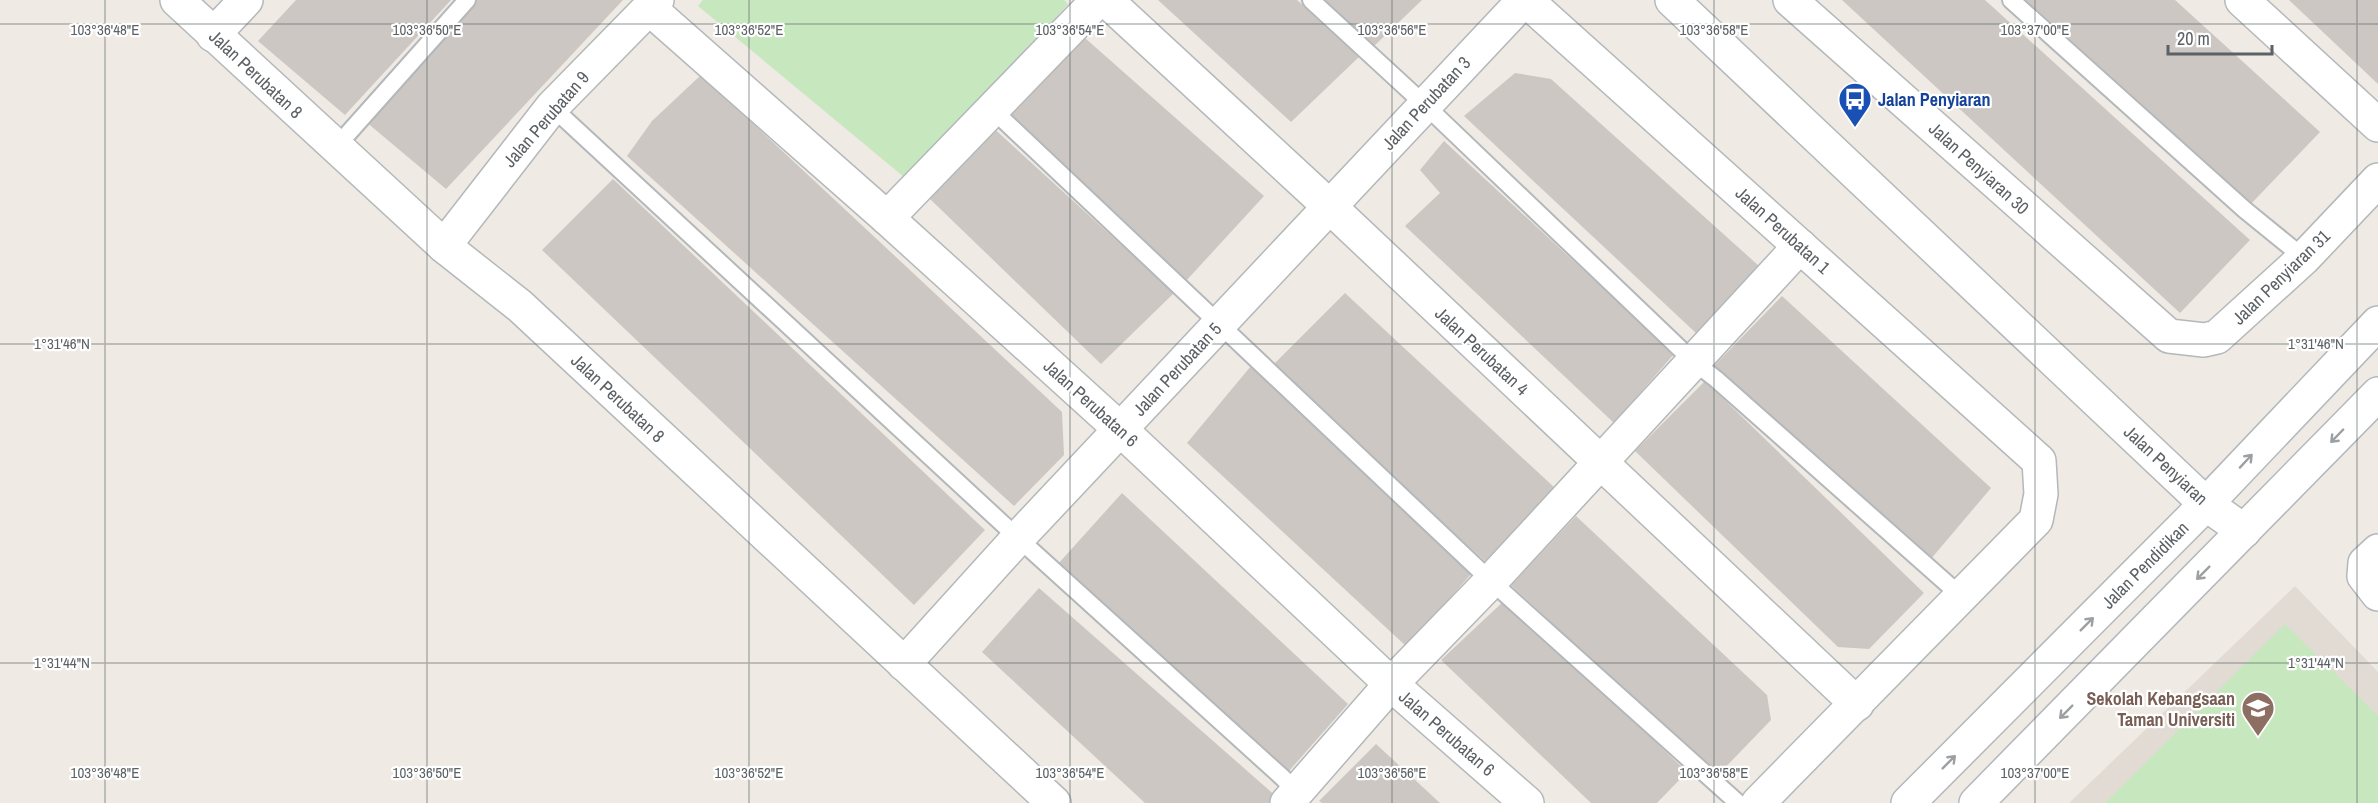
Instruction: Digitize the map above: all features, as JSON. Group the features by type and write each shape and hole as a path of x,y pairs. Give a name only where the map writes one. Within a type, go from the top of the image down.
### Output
{"street":[{"name":"Jalan Perubatan 8","path":"177,0 213,36 444,246 520,306 1054,803"},
{"path":"213,36 246,0"},
{"path":"887,218 1098,0"},
{"name":"Jalan Perubatan 4","path":"1106,0 1329,206 1857,704"},
{"name":"Jalan Perubatan 3","path":"1329,206 1525,0"},
{"name":"Jalan Perubatan 1","path":"1525,0 2039,461 2041,494 2036,520 1961,596"},
{"name":"Jalan Penyiaran 30","path":"1790,0 2169,336"},
{"path":"2242,0 2378,125"},
{"name":"Jalan Penyiaran","path":"1678,2 2206,504 2244,531"},
{"name":"Jalan Perubatan 9","path":"444,246 552,107 653,4"},
{"name":"Jalan Perubatan 6","path":"653,4 1120,429 1391,684 1527,803"},
{"name":"Jalan Penyiaran 31","path":"2169,336 2204,340 2217,337 2304,258 2378,180"},
{"name":"Jalan Perubatan 5","path":"904,664 1018,538 1329,206"},
{"path":"1297,799 1391,684 1491,581 1800,246"},
{"name":"Jalan Pendidikan","path":"1908,803 2206,504 2378,323"},
{"path":"1976,803 2378,394"},
{"path":"2378,551 2365,563 2364,576 2378,594"},
{"path":"1758,803 1961,596"}],"lane":[{"path":"336,147 467,0"},
{"path":"1311,0 1425,105 1694,362 1961,596"},
{"path":"2011,0 2245,210 2304,258"},
{"path":"552,107 1018,538 1283,778 1297,799"},
{"path":"993,110 1491,581 1738,803"}],"shaded area":[{"name":"Sekolah Kebangsaan Taman Universiti","path":"2295,586 2378,672 2378,803 2069,803"}],"green space":[{"path":"703,0 1064,0 1068,4 910,182 698,6"},
{"name":"Sekolah Kebangsaan Taman Universiti","path":"2285,624 2378,716 2378,803 2105,803"}],"building":[{"path":"296,0 451,0 345,115 258,41"},
{"path":"477,0 623,0 446,189 365,121"},
{"path":"1158,0 1297,0 1360,56 1291,122"},
{"path":"1321,0 1422,0 1372,48"},
{"path":"1842,0 1985,0 2250,240 2180,313"},
{"path":"2016,0 2175,0 2320,132 2247,208"},
{"path":"2289,0 2378,0 2378,84"},
{"path":"1077,31 1264,196 1185,282 1003,109"},
{"path":"1515,73 1551,79 1759,266 1697,334 1464,116"},
{"path":"701,75 1062,412 1064,455 1014,506 627,156 652,121"},
{"path":"989,124 1174,293 1101,364 930,199"},
{"path":"1444,141 1674,354 1614,423 1405,226 1440,193 1420,170"},
{"path":"613,179 985,530 914,605 542,250"},
{"path":"1345,293 1556,489 1485,561 1271,367"},
{"path":"1782,296 1991,488 1930,560 1714,366"},
{"path":"1251,366 1472,573 1407,647 1187,443"},
{"path":"1705,381 1924,593 1869,649 1838,647 1635,451"},
{"path":"1122,493 1348,704 1289,771 1058,564"},
{"path":"1576,516 1767,695 1771,720 1717,776 1511,585"},
{"path":"1039,588 1278,798 1274,803 1145,803 982,652"},
{"path":"1506,599 1687,772 1657,803 1591,803 1441,660"},
{"path":"1376,744 1440,803 1322,803 1319,801"}],"place":[{"name":"Jalan Penyiaran","path":"1855,128"},
{"name":"Sekolah Kebangsaan Taman Universiti","path":"2258,737"}]}
